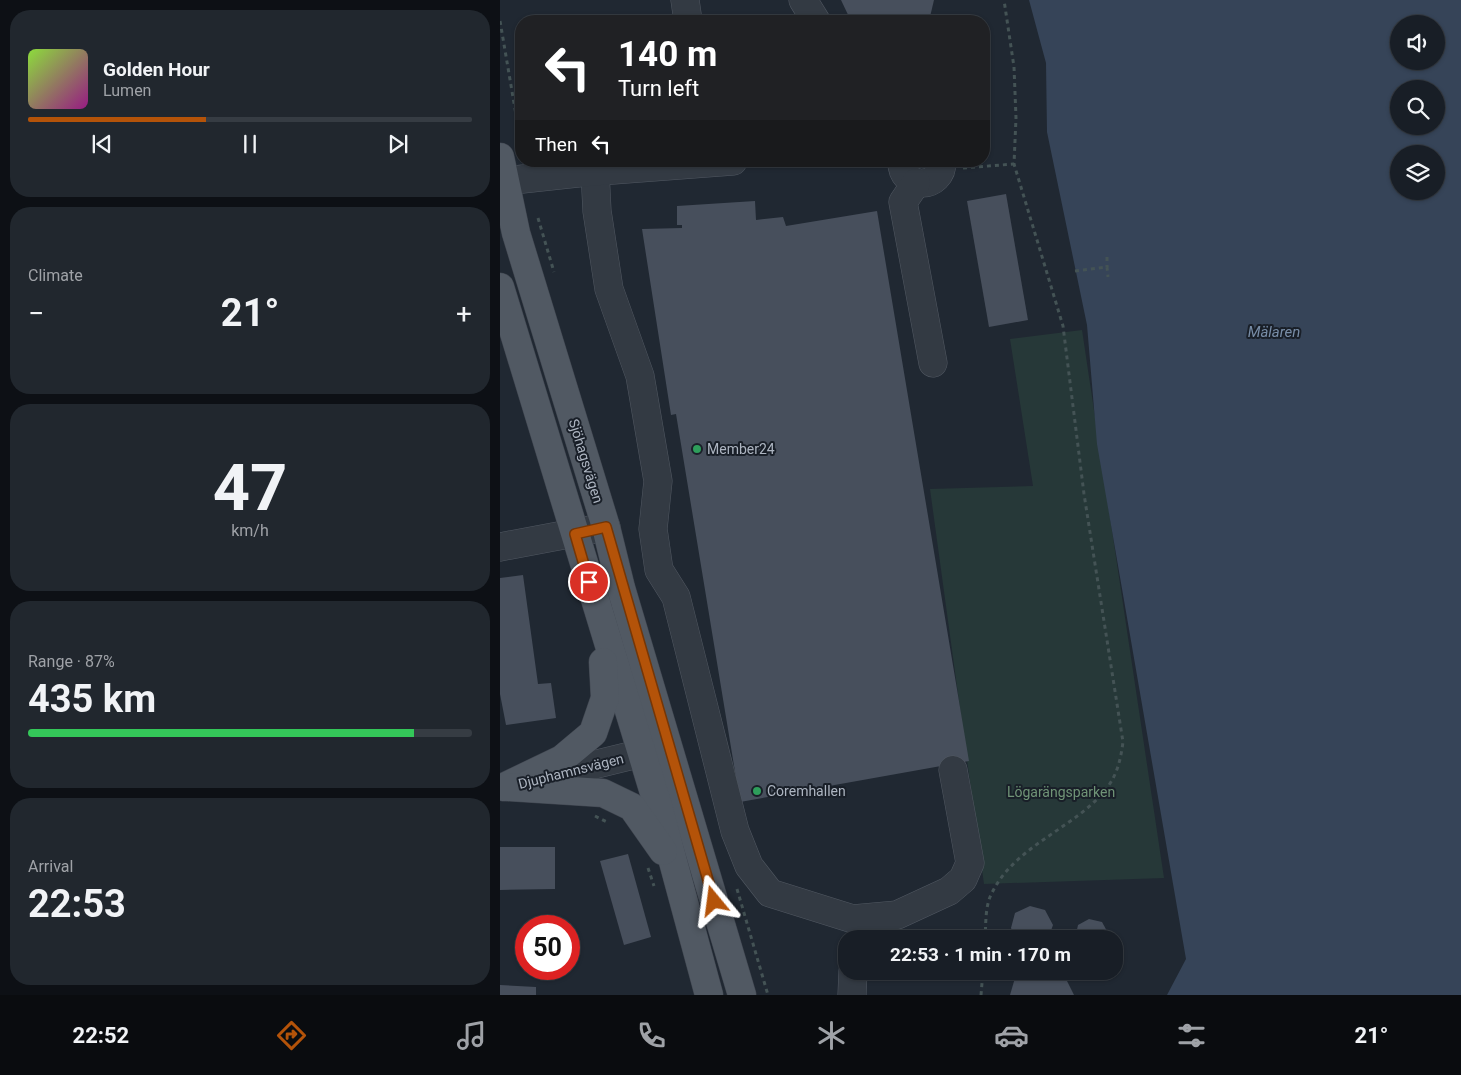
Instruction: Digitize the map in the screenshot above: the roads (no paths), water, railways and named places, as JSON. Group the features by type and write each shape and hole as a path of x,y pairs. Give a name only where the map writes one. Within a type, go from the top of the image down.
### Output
{"main road":[{"name":"Sjöhagsvägen","path":"501,180 606,527 622,588 742,995"},
{"path":"500,212 525,315 529,381"},
{"path":"500,287 642,753 709,995"},
{"path":"502,787 562,760 592,733 605,698 599,614"},
{"path":"642,753 670,747"},
{"path":"642,753 658,763 706,912 725,937"},
{"path":"502,787 603,793 632,806 673,867"}],"street":[{"path":"685,0 687,15"},
{"path":"803,0 812,15"},
{"path":"501,180 644,167"},
{"path":"933,363 902,202 909,172 929,183 939,175 941,167"},
{"path":"594,171 596,211 609,289 640,376 658,481 653,529 659,570 676,597 736,831 749,866 770,893 853,929 897,916 949,891 962,879 970,863 953,770"},
{"path":"500,547 606,527"},
{"name":"Djuphamnsvägen","path":"502,787 642,753"},
{"path":"852,995 853,980"}],"water":[{"name":"Mälaren","path":"1029,0 1461,0 1461,995 1167,995 1186,959 1097,444 1087,325 1047,132 1046,63"}],"place":[{"name":"Member24","path":"697,449"},
{"name":"Coremhallen","path":"757,791"}],"park label":[{"name":"Lögarängsparken","path":"1061,792"}]}
